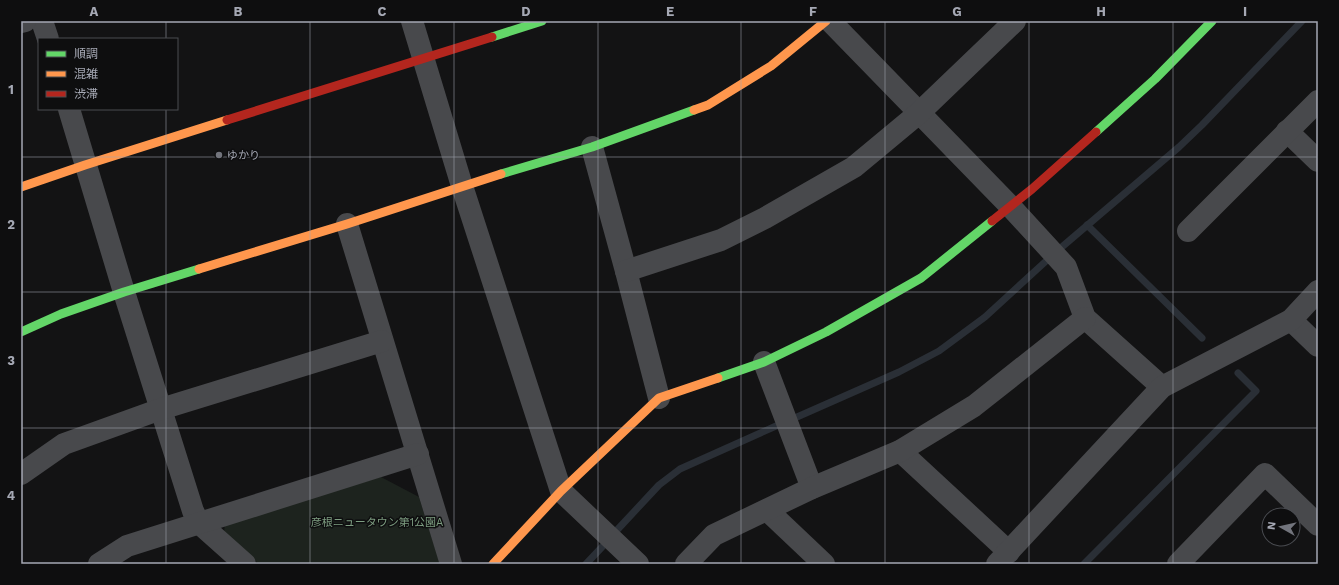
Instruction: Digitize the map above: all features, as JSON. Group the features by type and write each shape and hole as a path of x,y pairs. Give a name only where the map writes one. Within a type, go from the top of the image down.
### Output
{"street":[{"path":"42,21 48,38"},
{"path":"412,21 462,186 561,490 638,564"},
{"path":"21,187 85,165 542,21"},
{"path":"21,332 61,314 124,292 347,224 462,186 592,147 708,105 771,66 826,21"},
{"path":"830,21 1010,206 1066,267 1085,318 1162,387"},
{"path":"626,271 721,240 765,218 854,167 919,113 1015,21"},
{"path":"493,564 561,490 659,398 764,362 826,332 921,278 1032,188 1155,79 1212,21"},
{"path":"1188,231 1318,101"},
{"path":"69,110 124,292 193,511 199,523 245,564"},
{"path":"1287,131 1318,161"},
{"path":"592,147 659,398"},
{"path":"347,224 451,564"},
{"path":"900,451 1003,558 1162,387 1291,320 1318,291"},
{"path":"686,564 714,535 812,488 900,451 974,406 1085,318"},
{"path":"1291,320 1318,346"},
{"path":"21,474 64,444 161,409 382,340"},
{"path":"764,362 812,488"},
{"path":"99,564 127,546 418,454"},
{"path":"1184,562 1265,474 1318,525"},
{"path":"767,510 824,564"}],"green space":[{"name":"彦根ニュータウン第1公園A","path":"381,477 419,497 440,564 259,564 224,533 225,523"}],"waterway":[{"path":"1063,246 1179,147 1302,21"},
{"path":"1087,225 1202,338"},
{"path":"797,417 899,372 939,351 985,317 1045,262"},
{"path":"1084,564 1256,391 1238,373"},
{"path":"618,529 659,485 680,469 776,426"},
{"path":"586,564 602,547"}],"traffic: fast":[{"path":"492,37 542,21"},
{"path":"1096,132 1155,79 1212,21"},
{"path":"501,174 592,147 694,110"},
{"path":"718,378 764,362 826,332 921,278 992,221"},
{"path":"21,332 61,314 124,292 199,269"}],"traffic: slow":[{"path":"694,110 708,105 771,66 826,21"},
{"path":"21,187 227,120"},
{"path":"199,269 347,224 501,174"},
{"path":"493,564 561,491 659,398 718,378"}],"traffic: jam":[{"path":"227,120 492,37"},
{"path":"992,221 1032,189 1096,132"}],"place":[{"name":"ゆかり","path":"219,155"}]}
